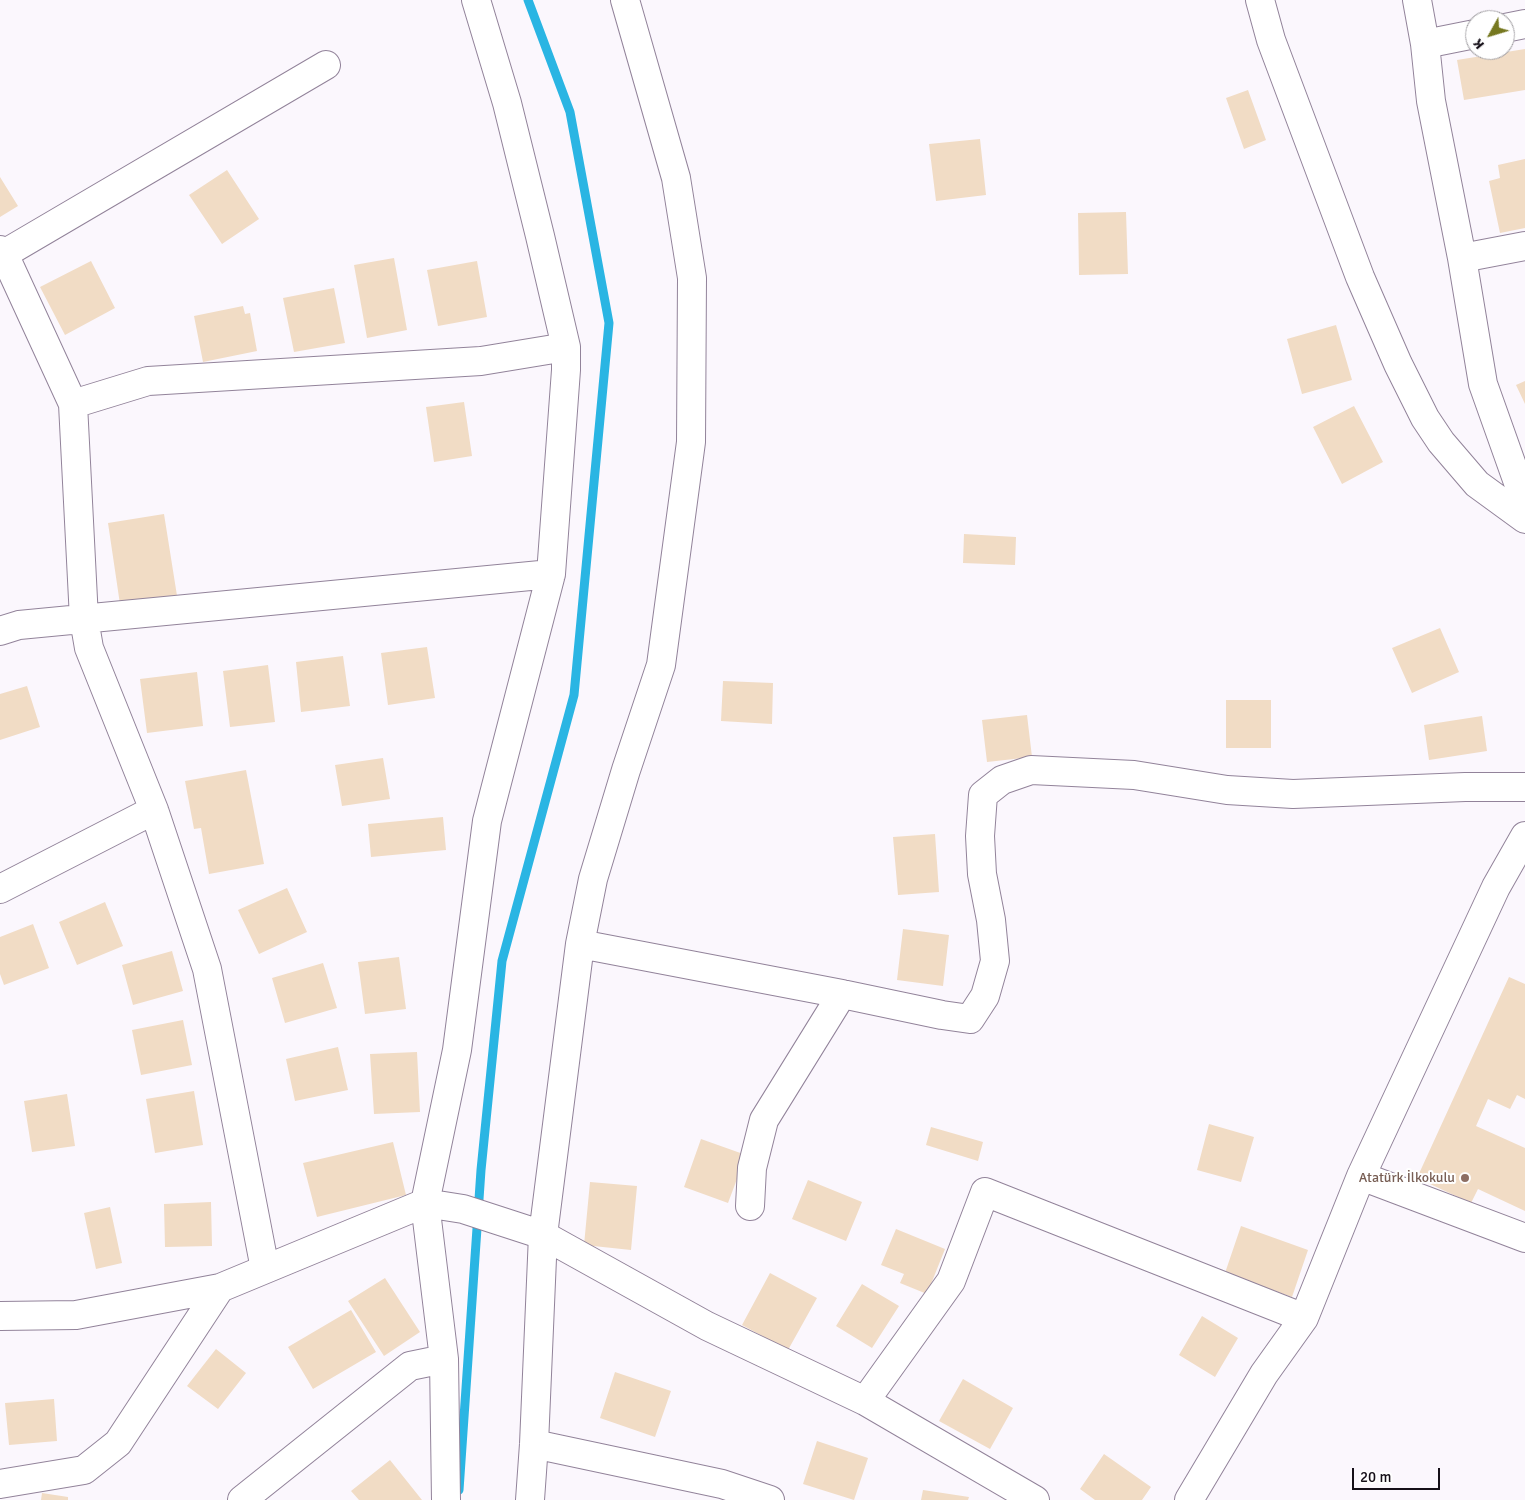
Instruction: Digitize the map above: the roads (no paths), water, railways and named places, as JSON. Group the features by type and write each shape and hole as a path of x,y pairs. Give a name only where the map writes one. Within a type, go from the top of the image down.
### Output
{"street":[{"path":"446,1500 444,1359 425,1203 456,1050 487,821 551,574 566,370 566,347 507,103 476,0"},
{"path":"530,1500 534,1444 533,1232 580,944 594,880 626,770 661,665 691,442 692,278 676,178 626,0"},
{"path":"1260,0 1271,40 1360,277 1398,364 1425,418 1477,484 1525,519"},
{"path":"1417,0 1425,44 1431,101 1462,258 1483,384 1525,502"},
{"path":"1425,44 1465,36"},
{"path":"265,1269 207,968 154,810 90,648 84,619 73,404 2,252 326,65"},
{"path":"1462,258 1525,246"},
{"path":"73,404 148,381 481,361 566,347"},
{"path":"0,631 19,625 551,574"},
{"path":"580,944 970,1019 985,996 995,961 991,920 982,874 980,836 982,795 1002,780 1031,770 1134,775 1227,790 1293,794 1465,787 1525,787"},
{"path":"0,889 154,810"},
{"path":"1189,1500 1264,1374 1304,1318 1361,1176 1496,887 1525,836"},
{"path":"1496,887 1525,875"},
{"path":"750,1206 752,1168 764,1120 842,994"},
{"path":"1361,1176 1525,1238"},
{"path":"865,1401 951,1281 985,1192 1304,1318"},
{"path":"0,1316 76,1315 220,1288 425,1203 463,1208 533,1232 707,1326 865,1401 1035,1500"},
{"path":"0,1484 84,1470 118,1443 220,1288"},
{"path":"242,1500 410,1366 444,1359"},
{"path":"534,1444 722,1484 770,1500"}],"waterway":[{"path":"459,1490 481,1170 502,961 574,695 609,323 570,112 528,0"}],"place":[{"name":"Atatürk İlkokulu","path":"1465,1178"}]}
